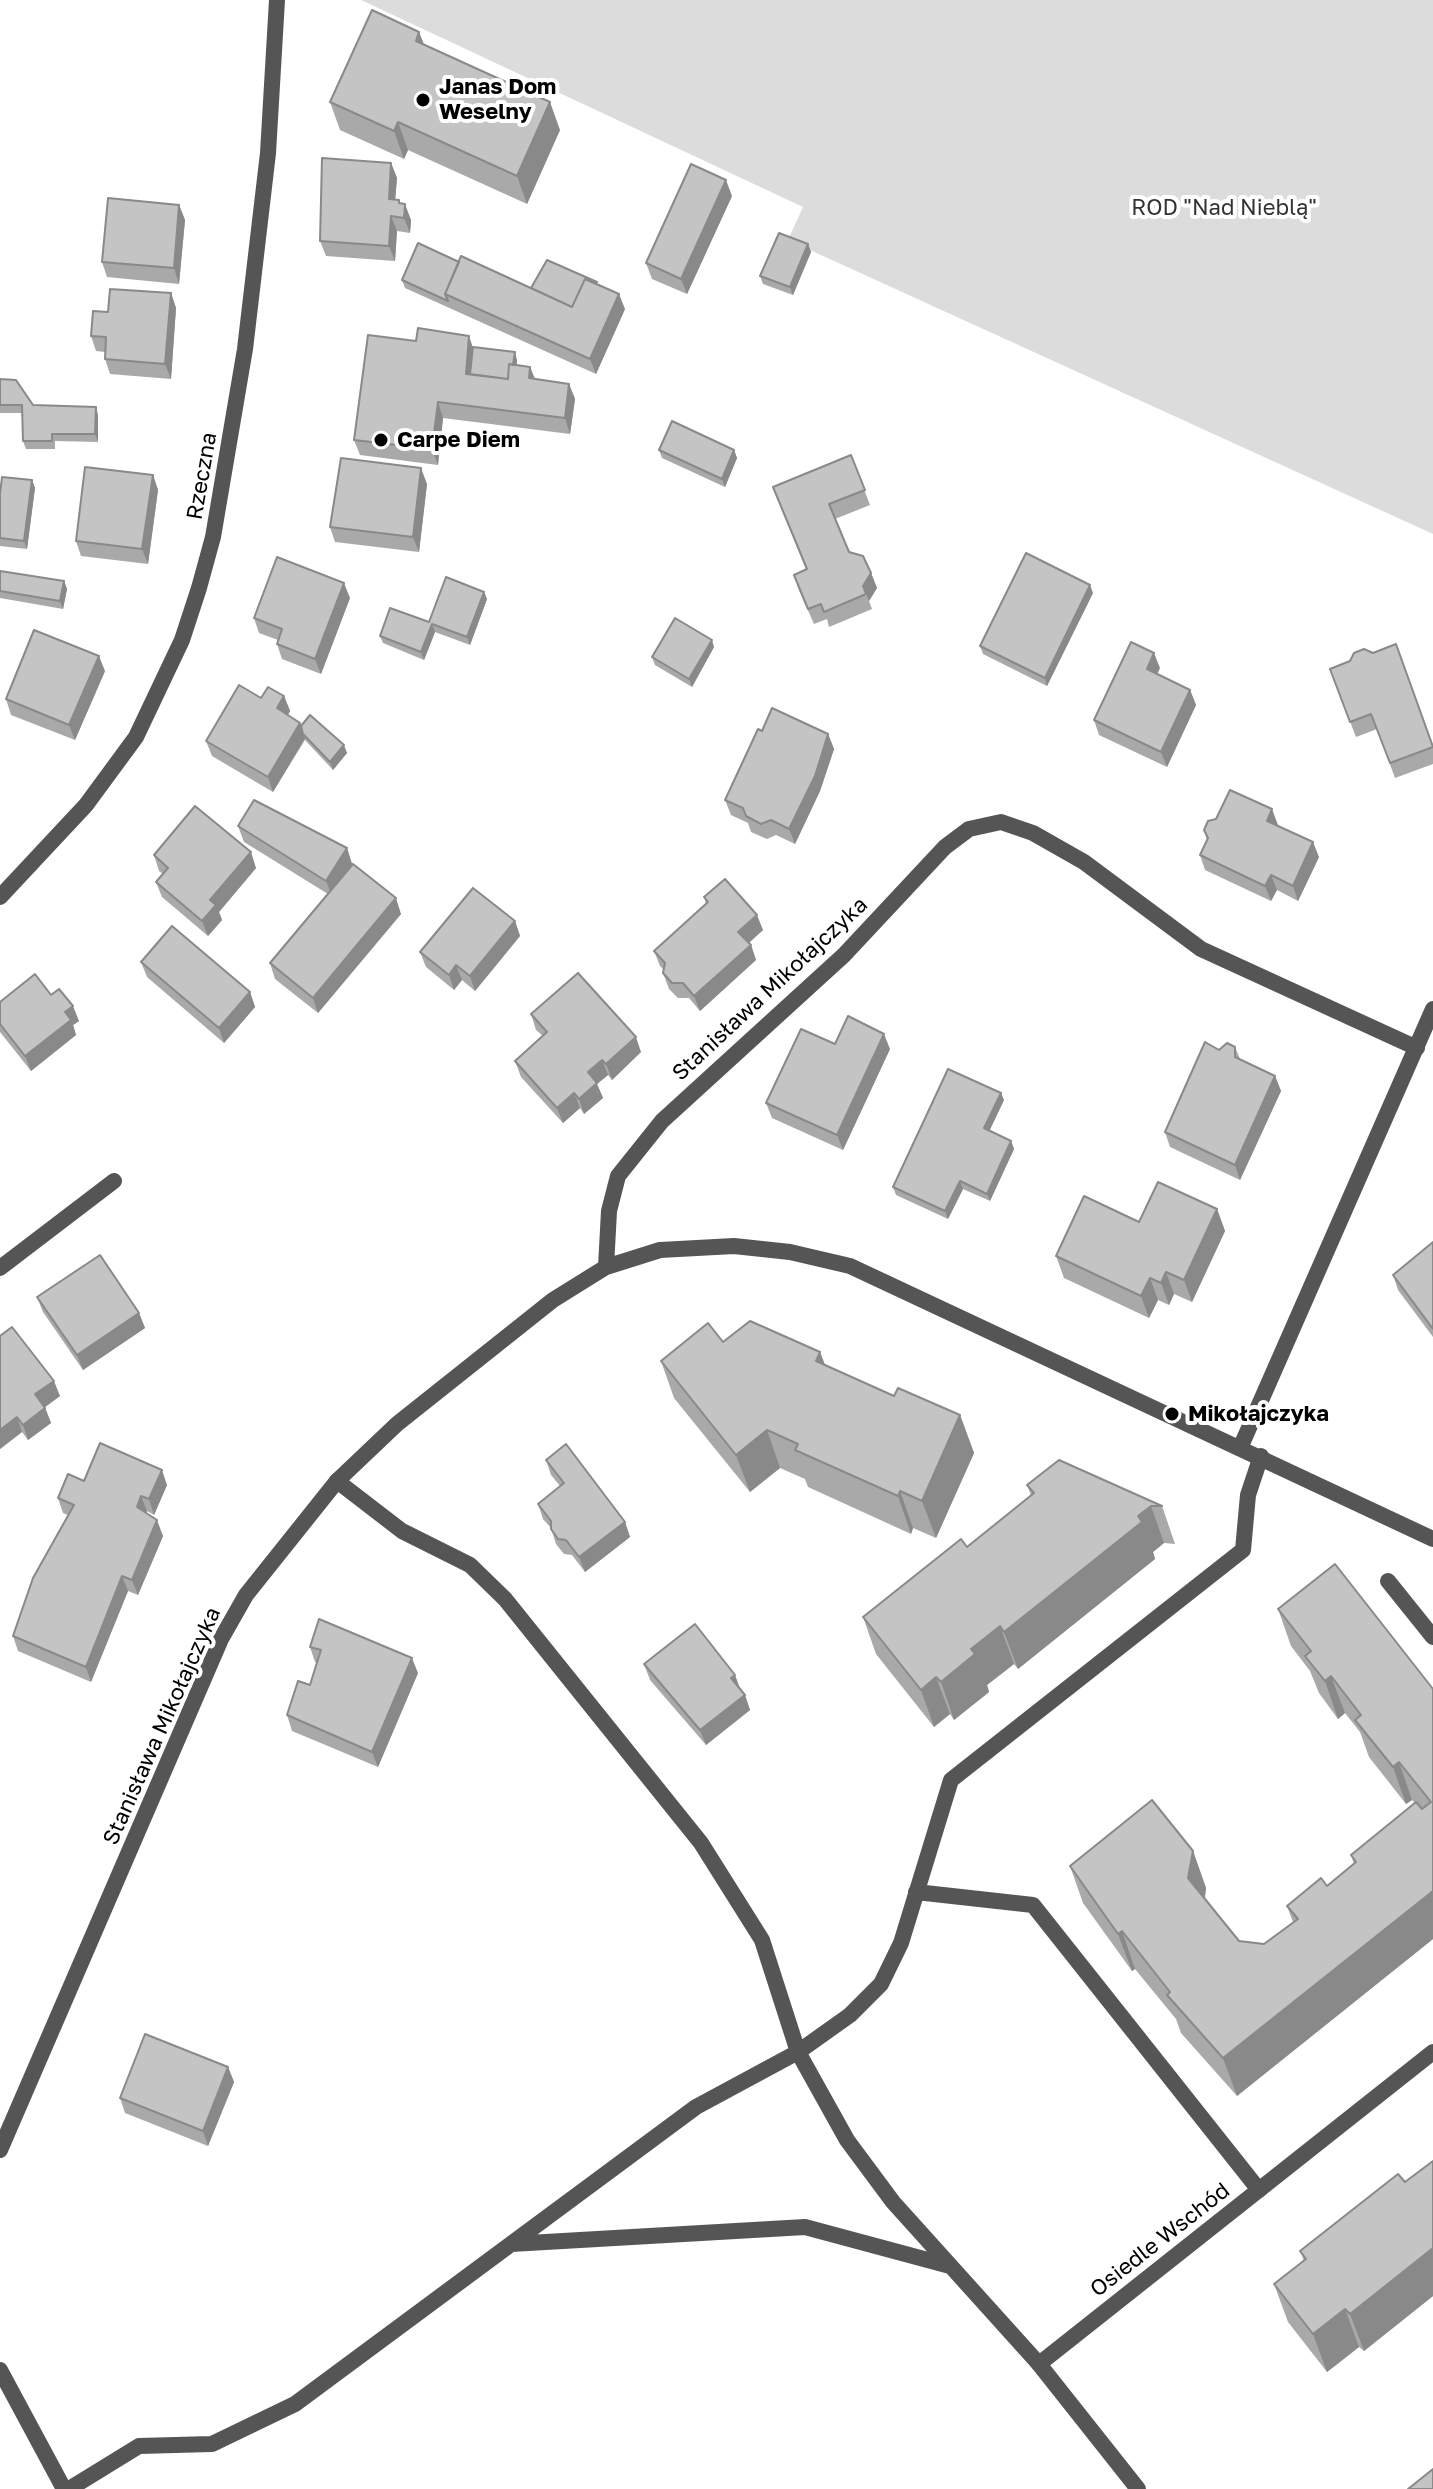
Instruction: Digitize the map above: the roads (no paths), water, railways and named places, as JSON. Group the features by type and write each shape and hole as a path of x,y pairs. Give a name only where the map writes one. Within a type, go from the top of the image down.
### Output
{"street":[{"name":"Rzeczna","path":"0,897 86,805 136,737 177,654 199,588 213,537 245,349 268,153 277,0"},
{"name":"Stanisława Mikołajczyka","path":"606,1267 609,1211 618,1176 662,1121 844,955 945,847 969,829 1001,822 1033,833 1084,862 1201,949 1417,1048"},
{"path":"1241,1446 1433,1009"},
{"path":"0,1268 114,1181"},
{"name":"Stanisława Mikołajczyka","path":"0,2150 221,1639 246,1595 337,1481 419,1406 553,1300 606,1267 660,1250 734,1246 790,1252 850,1266 1241,1446 1433,1539"},
{"path":"0,2370 66,2489 139,2446 212,2444 295,2404 696,2107 798,2052 850,2015 881,1984 901,1943 951,1780 1243,1550 1248,1495 1261,1456"},
{"path":"337,1481 402,1531 470,1565 515,1611 701,1843 762,1940 798,2052 847,2140 893,2202 1039,2364 1138,2489"},
{"path":"1388,1581 1433,1637"},
{"path":"916,1892 1033,1905 1259,2190"},
{"name":"Osiedle Wschód","path":"1039,2364 1433,2052"},
{"path":"509,2244 805,2227 950,2266"}],"place":[{"name":"Janas Dom Weselny","path":"423,100"},
{"name":"Carpe Diem","path":"381,440"},
{"name":"Mikołajczyka","path":"1172,1414"}],"park label":[{"name":"ROD \"Nad Nieblą\"","path":"1224,208"}]}
